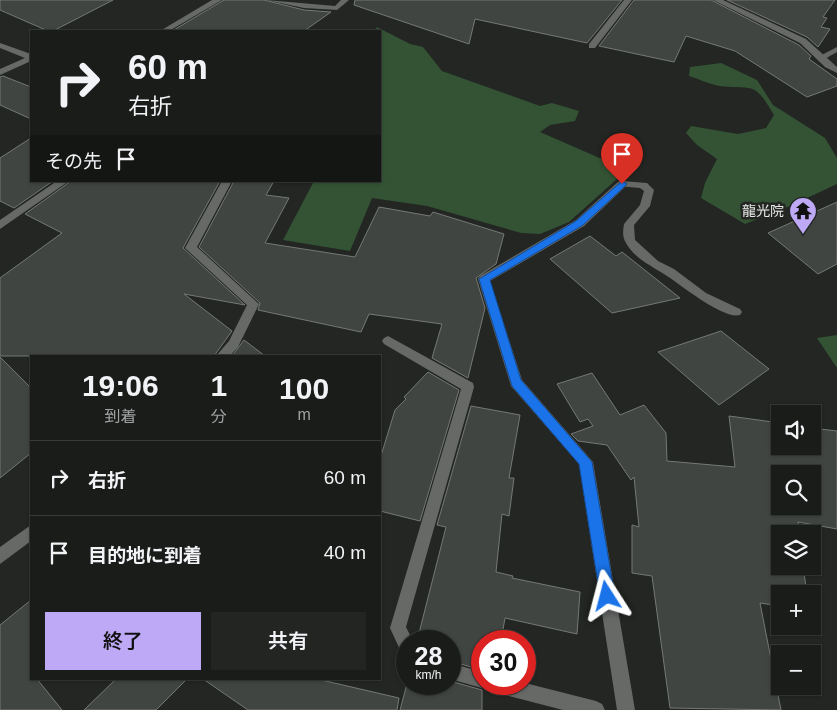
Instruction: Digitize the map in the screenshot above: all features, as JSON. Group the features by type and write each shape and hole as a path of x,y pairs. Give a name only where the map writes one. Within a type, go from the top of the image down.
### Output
{"street":[{"path":"166,30 218,0"},
{"path":"270,0 304,6 337,8 345,0"},
{"path":"592,46 628,0"},
{"path":"717,0 803,41 820,58 837,70"},
{"path":"0,45 30,58"},
{"path":"820,58 837,49"},
{"path":"0,72 30,58"},
{"path":"820,58 837,58"},
{"path":"0,225 63,182"},
{"path":"223,355 234,344 252,304 191,248 226,182"},
{"path":"626,710 586,462 516,382 484,279 580,223 622,184 643,185 649,190 645,206 629,224 630,241 637,250 654,264 670,272 702,296 736,312"},
{"path":"388,341 468,387 398,628 399,630"},
{"path":"0,557 30,533"},
{"path":"536,694 596,710"}],"green space":[{"path":"377,27 410,44 423,47 442,71 540,106 552,103 579,111 575,121 550,125 540,132 627,170 569,222 540,234 521,233 427,206 372,198 350,251 283,240 313,182 381,182 381,30 375,30"},
{"path":"721,63 757,80 773,105 825,138 837,158 837,184 745,224 701,198 705,183 717,159 697,145 686,133 691,126 738,134 766,128 774,115 757,91 747,88 719,86 689,76 690,67"},
{"path":"837,335 837,368 817,338"}],"building":[{"path":"0,0 113,0 55,30 46,30 0,10"},
{"path":"224,0 264,0 304,10 331,12 305,30 174,30"},
{"path":"355,0 622,0 587,43 475,19 469,44 354,5"},
{"path":"634,0 711,0 799,45 811,56 809,59 837,79 837,86 807,97 735,51 686,36 674,62 599,46"},
{"path":"727,0 835,0 823,17 827,18 821,27 830,29 818,47 807,37"},
{"path":"3,76 30,87 30,119 0,105 0,77"},
{"path":"30,139 30,182 52,182 14,208 0,201 0,158"},
{"path":"70,182 219,182 183,248 245,305 184,294 232,331 215,355 0,356 0,278 62,233 25,214"},
{"path":"233,182 273,182 266,195 289,198 265,243 355,257 379,207 430,216 433,212 504,234 496,264 476,278 485,308 468,378 432,358 442,324 369,314 361,332 258,310 260,303 199,247"},
{"path":"837,202 837,264 818,274 768,233"},
{"path":"590,236 616,256 622,252 680,298 612,313 550,259"},
{"path":"721,331 769,369 719,405 658,352"},
{"path":"244,340 264,355 233,355"},
{"path":"0,357 30,387 30,454 0,478"},
{"path":"428,372 459,390 420,521 381,511 381,456 395,410 406,399 404,397"},
{"path":"592,373 620,415 644,405 666,433 667,461 735,467 729,416 771,422 771,455 821,455 821,429 837,431 837,529 798,522 798,525 771,525 771,575 804,575 806,585 771,585 771,605 760,603 771,659 771,695 778,695 781,710 670,708 652,576 632,573 632,525 639,527 634,477 631,480 607,445 578,441 571,434 593,426 588,419 580,422 557,384"},
{"path":"471,406 520,415 509,478 514,478 509,516 502,514 496,572 513,576 512,578 580,592 577,634 505,618 503,630 471,630 471,667 461,664 461,630 420,630 446,527 437,525"},
{"path":"30,601 30,680 38,680 62,710 0,710 0,625"},
{"path":"115,680 186,680 156,710 84,710"},
{"path":"204,680 321,680 399,698 397,710 248,710"},
{"path":"461,684 471,687 471,695 482,695 482,710 400,710 404,695 461,695"}],"place":[{"name":"龍光院","path":"803,235"}],"route":[{"path":"607,596 586,462 516,382 484,279 580,223 622,184"}]}
